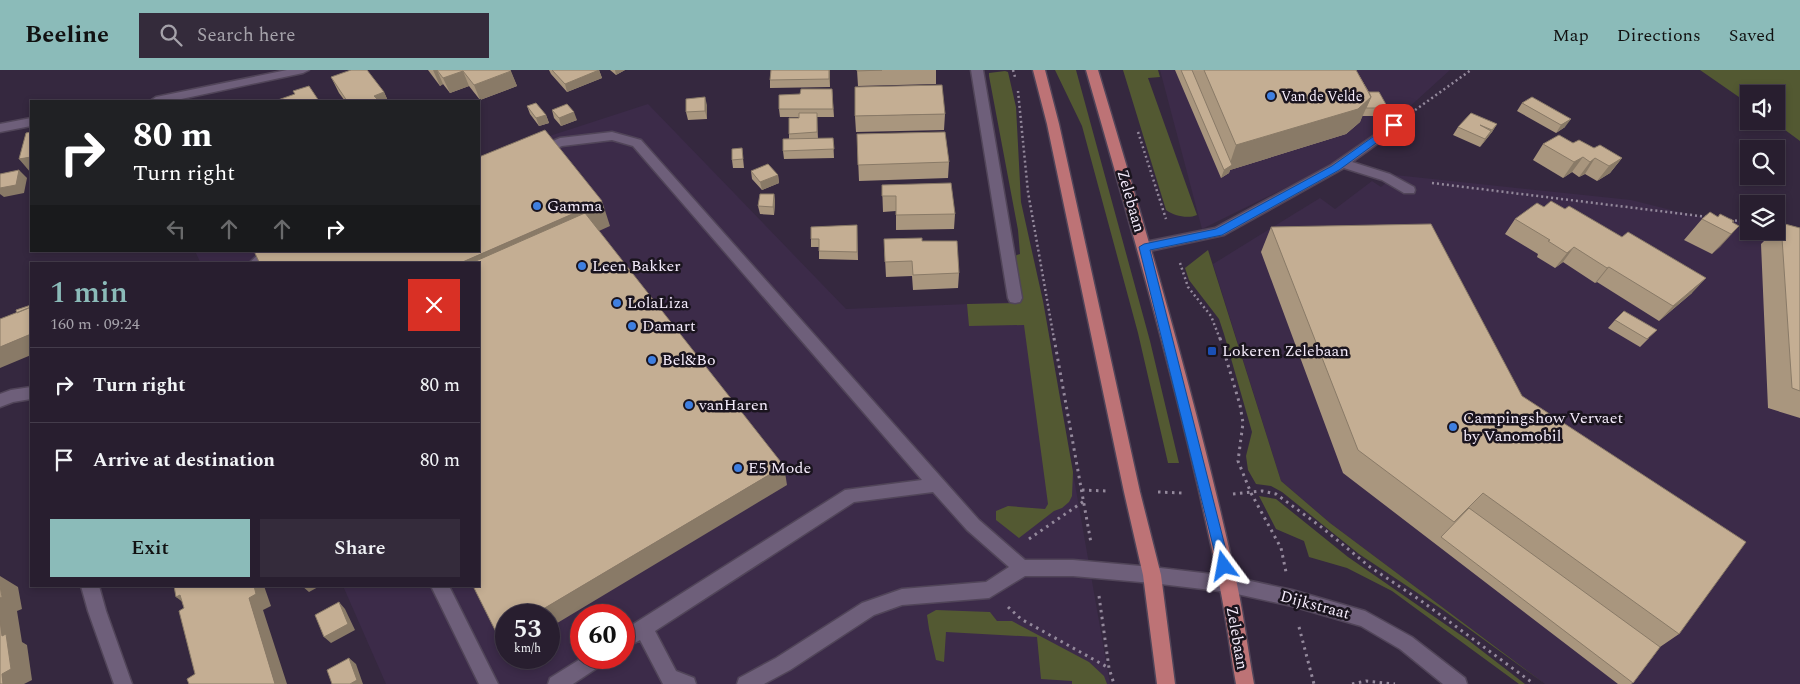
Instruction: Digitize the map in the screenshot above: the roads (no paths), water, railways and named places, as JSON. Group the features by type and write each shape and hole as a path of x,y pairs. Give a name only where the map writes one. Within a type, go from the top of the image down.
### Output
{"main road":[{"path":"1039,70 1057,143 1132,492 1152,575 1166,684"},
{"name":"Zelebaan","path":"1092,70 1144,247 1207,494 1228,584 1245,684"}],"street":[{"path":"160,100 258,75 303,70"},
{"path":"977,70 1015,298"},
{"path":"0,128 30,122"},
{"path":"1144,247 1218,232 1342,163 1394,125"},
{"path":"525,157 560,142 612,136 638,143 937,485 973,524 1022,568 988,590 902,597 868,609 783,664 746,684"},
{"path":"1342,163 1386,177 1405,187"},
{"path":"257,262 270,252"},
{"path":"0,401 11,396 30,393"},
{"path":"635,632 851,495 937,485"},
{"name":"Dijkstraat","path":"1022,568 1072,568 1152,575 1228,584 1292,598 1365,619 1406,643 1458,684"},
{"path":"90,587 95,609 114,654 123,684"},
{"path":"441,587 490,684"},
{"path":"643,627 672,682"},
{"path":"557,684 580,669"}],"place":[{"name":"Van de Velde","path":"1271,96"},
{"name":"Gamma","path":"537,206"},
{"name":"Leen Bakker","path":"582,266"},
{"name":"LolaLiza","path":"617,303"},
{"name":"Damart","path":"632,326"},
{"name":"Lokeren Zelebaan","path":"1212,351"},
{"name":"Bel&Bo","path":"652,360"},
{"name":"vanHaren","path":"689,405"},
{"name":"Campingshow Vervaet by Vanomobil","path":"1453,427"},
{"name":"E5 Mode","path":"738,468"}]}
